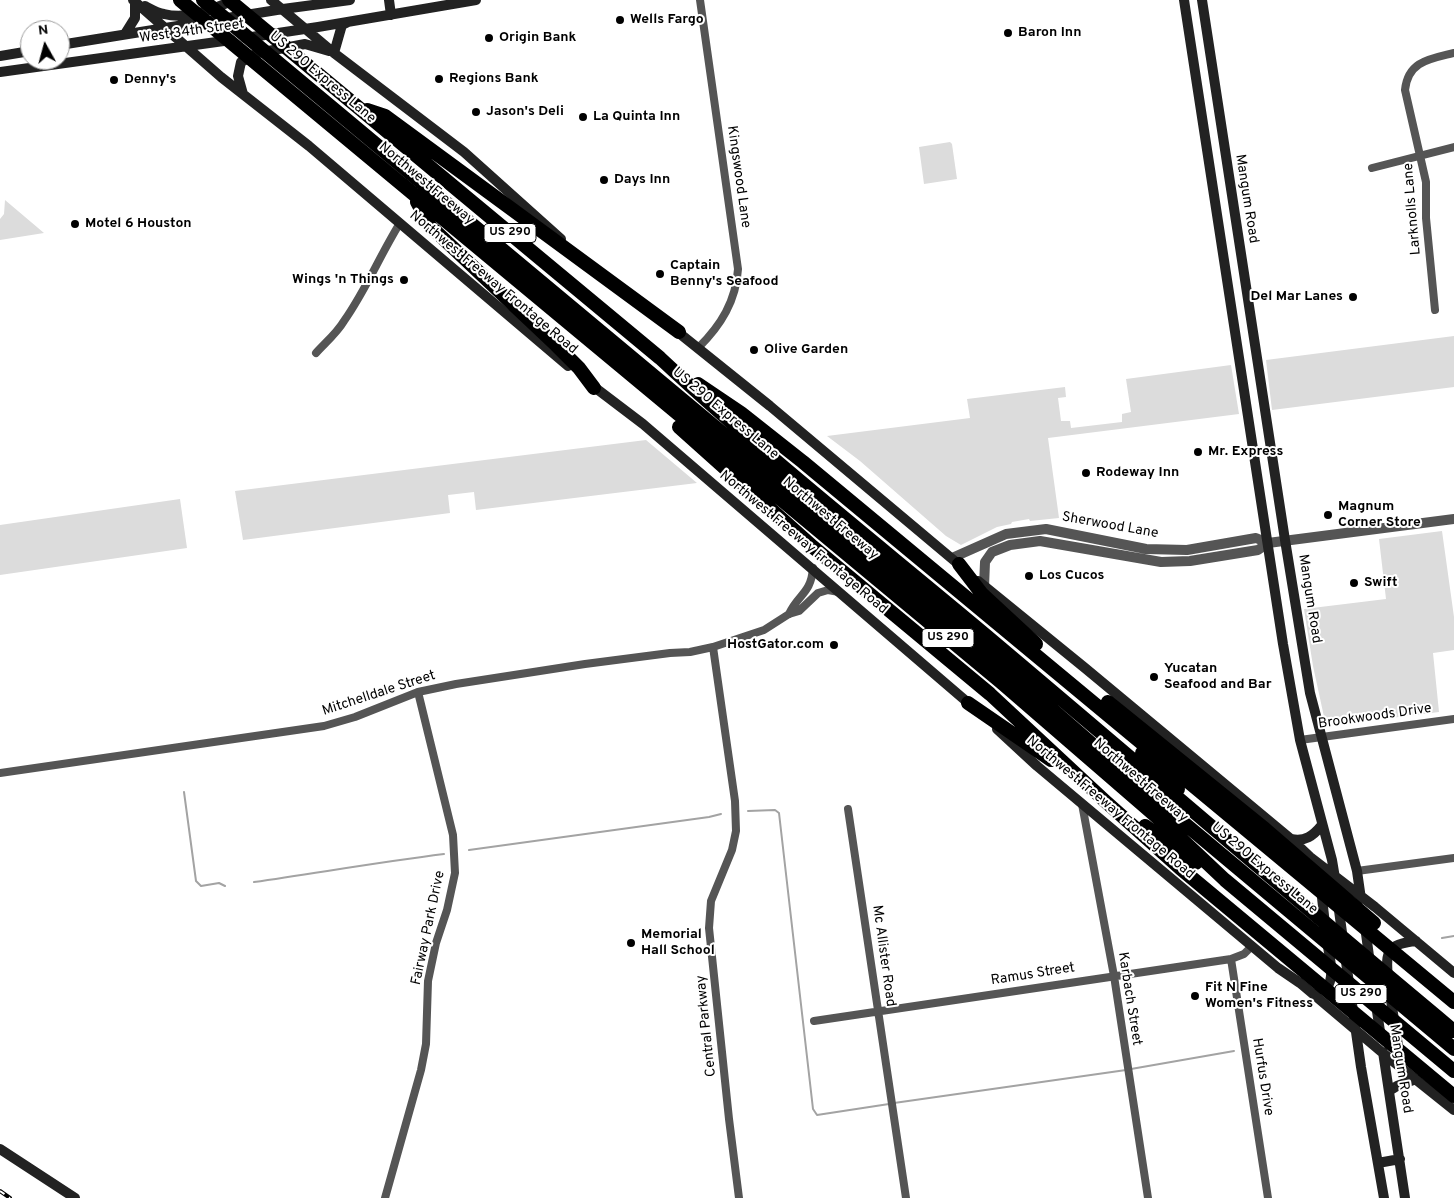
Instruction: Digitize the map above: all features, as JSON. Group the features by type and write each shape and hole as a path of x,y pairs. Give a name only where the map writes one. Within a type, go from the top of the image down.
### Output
{"highway":[{"name":"Northwest Freeway","path":"180,0 1009,689 1173,831 1225,880 1454,1071"},
{"name":"US 290 Express Lane","path":"203,0 1004,668 1454,1049"},
{"name":"Northwest Freeway","path":"229,0 660,358 722,416 1454,1031"},
{"path":"360,108 385,116 679,332"},
{"path":"414,195 430,226 556,345 579,368 594,388"},
{"path":"660,358 741,412 803,462 1454,1002"},
{"path":"666,404 675,422 778,516 990,694 1180,868 1454,1096"},
{"path":"955,561 982,594 1030,638 1190,801 1201,819"},
{"path":"1030,638 1294,854 1454,992"},
{"path":"968,703 1196,862 1225,880"}],"main road":[{"path":"125,34 135,18 134,1 162,14 176,16 209,11 234,0"},
{"path":"271,0 334,53 464,152 579,254 679,332 984,587 1291,839 1310,857 1361,897 1376,906 1454,973"},
{"name":"West 34th Street","path":"70,43 350,0"},
{"path":"389,0 391,15"},
{"name":"West 34th Street","path":"70,61 307,29 472,0"},
{"path":"1184,0 1283,644 1300,740 1332,860 1355,1029 1384,1198"},
{"name":"Northwest Freeway Frontage Road","path":"134,1 221,77 400,223 594,388 643,424 813,568 1082,804 1278,968 1300,983 1454,1110"},
{"path":"1186,12 1203,5"},
{"name":"Mangum Road","path":"1203,5 1310,693 1357,871 1405,1198"},
{"path":"334,53 342,25 348,22"},
{"path":"243,94 238,76 242,62 258,53 305,44 334,53"},
{"path":"0,56 20,53"},
{"name":"West 34th Street","path":"0,72 20,69"},
{"path":"1214,197 1231,194"},
{"path":"1253,443 1270,441"},
{"path":"1283,644 1302,641"},
{"path":"1291,839 1308,838 1322,826"},
{"path":"1300,983 1326,989 1332,978 1320,884 1310,857"},
{"path":"1407,1071 1400,1057 1396,1038 1386,963 1392,947 1416,941"},
{"path":"1389,1091 1416,1079"},
{"path":"0,1149 75,1198"},
{"path":"1378,1163 1400,1159"}],"street":[{"name":"Kingswood Lane","path":"698,348 726,314 738,282 738,268 700,0"},
{"name":"Larknolls Lane","path":"1435,310 1426,218 1426,182 1405,90 1407,77 1411,71 1425,61 1454,53"},
{"path":"1372,168 1454,147"},
{"path":"316,353 344,323 383,250 400,223"},
{"name":"Sherwood Lane","path":"984,587 985,562 992,552 1010,545 1040,541 1142,559 1180,561 1258,550 1268,543 1285,540 1454,519"},
{"name":"Sherwood Lane","path":"955,561 1006,534 1046,529 1146,549 1187,550 1256,538 1268,543"},
{"name":"Mitchelldale Street","path":"789,614 793,604 811,583 813,568"},
{"name":"Mitchelldale Street","path":"0,773 324,726 355,717 418,692 456,684 585,664 690,652 713,647 764,630 789,614 799,611 818,593 828,590 840,592"},
{"name":"Central Parkway","path":"713,647 735,800 736,832 732,850 711,901 709,928 739,1198"},
{"name":"Fairway Park Drive","path":"385,1198 426,1044 428,981 455,873 453,835 418,692"},
{"name":"Brookwoods Drive","path":"1300,740 1454,719"},
{"name":"Karbach Street","path":"1082,804 1114,976 1148,1198"},
{"name":"Mc Allister Road","path":"848,809 906,1198"},
{"path":"1357,871 1454,858"},
{"name":"Ramus Street","path":"814,1021 1231,959 1244,954 1252,946"},
{"name":"Hurfus Drive","path":"1231,959 1268,1198"}],"shaded area":[{"path":"950,142 952,144 957,179 924,184 919,147"},
{"path":"5,200 44,233 0,240 0,219 4,214"},
{"path":"1454,336 1454,387 1272,410 1266,360"},
{"path":"1231,365 1239,414 1048,438 1059,518 1030,521 1029,519 1012,522 1011,524 997,527 961,545 946,536 860,461 827,436 970,418 967,399 1065,387 1066,397 1058,398 1061,421 1070,421 1071,428 1122,422 1122,414 1131,412 1126,379"},
{"path":"646,440 697,483 476,510 474,492 448,495 450,513 243,540 235,491"},
{"path":"180,499 187,548 0,575 0,525"},
{"path":"1442,531 1454,617 1454,650 1433,653 1439,712 1326,726 1313,666 1304,609 1386,599 1379,539"}],"waterway":[{"path":"184,792 196,881 201,886 219,883 225,886"},
{"path":"748,811 775,810 779,813 813,1109 817,1115 889,1104"},
{"path":"469,850 721,814"},
{"path":"254,882 444,854"},
{"path":"1442,938 1454,936"},
{"path":"1131,1069 1234,1051"},
{"path":"894,1103 1126,1070"}],"railway":[{"path":"0,1191 10,1198"}],"place":[{"name":"Wells Fargo","path":"620,20"},
{"name":"Baron Inn","path":"1008,33"},
{"name":"Origin Bank","path":"489,38"},
{"name":"Regions Bank","path":"439,79"},
{"name":"Denny's","path":"114,80"},
{"name":"Jason's Deli","path":"476,112"},
{"name":"La Quinta Inn","path":"583,117"},
{"name":"Days Inn","path":"604,180"},
{"name":"Motel 6 Houston","path":"75,224"},
{"name":"Captain Benny's Seafood","path":"660,274"},
{"name":"Wings 'n Things","path":"404,280"},
{"name":"Del Mar Lanes","path":"1353,297"},
{"name":"Olive Garden","path":"754,350"},
{"name":"Mr. Express","path":"1198,452"},
{"name":"Rodeway Inn","path":"1086,473"},
{"name":"Magnum Corner Store","path":"1328,515"},
{"name":"Los Cucos","path":"1029,576"},
{"name":"Swift","path":"1354,583"},
{"name":"HostGator.com","path":"834,645"},
{"name":"Yucatan Seafood and Bar","path":"1154,677"},
{"name":"Memorial Hall School","path":"631,943"},
{"name":"Fit N Fine Women's Fitness","path":"1195,996"}]}
